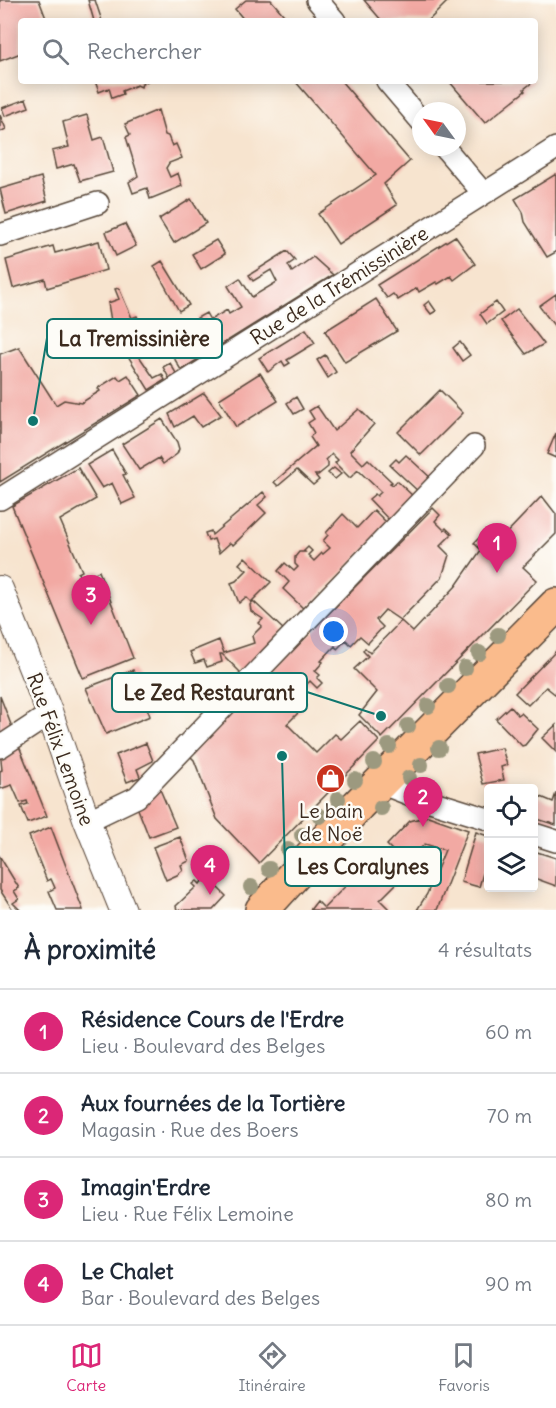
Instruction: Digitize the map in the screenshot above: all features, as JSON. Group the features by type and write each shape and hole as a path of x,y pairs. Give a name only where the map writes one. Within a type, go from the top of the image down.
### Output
{"main road":[{"path":"262,910 380,783 556,605"}],"street":[{"path":"317,0 332,18"},
{"path":"390,84 412,110"},
{"name":"Rue de la Trémissinière","path":"0,499 556,148"},
{"path":"452,156 483,193"},
{"path":"0,235 98,203"},
{"path":"87,821 137,797 474,446"},
{"name":"Rue Félix Lemoine","path":"0,589 50,714 87,821 123,910"},
{"path":"0,747 50,714"},
{"path":"380,783 484,817"},
{"path":"538,835 556,841"}],"building":[{"path":"0,0 39,0 46,18 18,18 18,54 0,61"},
{"path":"88,0 95,0 101,18 93,18"},
{"path":"246,0 271,0 286,18 242,18 235,9"},
{"path":"364,0 449,0 431,18 379,18"},
{"path":"96,84 142,84 141,87 137,85 112,98 109,88 99,92"},
{"path":"298,84 344,84 410,161 384,184 397,205 338,244 318,214 376,175"},
{"path":"452,84 530,84 524,89 525,91 485,123"},
{"path":"26,99 29,107 5,116 2,108"},
{"path":"158,110 165,135 168,136 172,146 176,144 182,158 169,163 166,168 170,177 178,173 182,186 150,199 147,188 133,193 129,182 138,176 126,137 130,135 125,124"},
{"path":"0,115 6,129 0,132"},
{"path":"87,115 94,140 103,137 113,172 80,181 74,164 56,169 52,151 69,147 63,122"},
{"path":"556,174 556,252 547,257 525,222 523,212 515,199"},
{"path":"41,177 47,201 6,214 0,189"},
{"path":"191,199 206,223 174,243 159,219"},
{"path":"125,224 136,246 116,256 106,232"},
{"path":"455,236 475,264 454,280 451,276 419,292 417,288 398,300 393,294 387,298 377,285"},
{"path":"216,240 225,254 201,269 192,254"},
{"path":"99,241 106,270 47,288 45,279 13,288 6,260 53,246 55,253"},
{"path":"287,251 295,260 288,265 292,272 313,257 333,275 216,348 197,318 206,313 210,320 227,310 229,314 241,307 228,286 240,278 252,297 277,282 271,270 253,281 249,275"},
{"path":"162,261 189,305 179,311 154,266"},
{"path":"119,288 132,318 137,316 143,330 139,332 137,329 121,339 117,331 113,333 108,303 119,299 115,289"},
{"path":"556,294 556,328 539,306"},
{"path":"376,299 397,331 345,362 325,331"},
{"path":"429,301 436,311 431,314 424,305"},
{"path":"496,302 503,312 487,324 480,314"},
{"path":"517,309 544,344 526,354 501,321"},
{"path":"306,329 315,343 287,360 290,363 285,366 282,361 268,372 259,358"},
{"path":"193,330 208,353 181,370 167,346"},
{"path":"460,342 470,355 462,361 453,348"},
{"path":"130,343 154,378 162,374 165,380 149,390 123,348"},
{"path":"19,347 56,405 64,400 81,403 100,391 98,388 117,376 120,380 128,375 141,395 0,482 0,354"},
{"path":"325,355 336,372 328,378 317,360"},
{"path":"170,363 176,373 169,378 163,367"},
{"path":"260,373 278,401 236,427 219,399"},
{"path":"440,390 463,413 421,455 398,432"},
{"path":"204,393 221,415 201,427 193,416 175,427 169,414"},
{"path":"296,397 303,409 294,414 287,403"},
{"path":"317,406 334,431 359,409 374,424 350,451 363,464 368,459 392,482 390,483 393,485 397,481 415,498 391,522 369,499 381,492 358,470 350,478 335,463 338,460 332,454 326,460 328,467 315,475 319,480 313,485 297,470 278,486 274,482 316,446 310,437 314,433 308,423 314,419 309,411"},
{"path":"162,419 177,442 179,449 177,454 163,464 159,458 139,470 122,444"},
{"path":"556,433 556,458 547,454"},
{"path":"112,450 126,474 123,475 135,498 122,504 112,483 102,488 87,465"},
{"path":"406,455 433,480 420,493 390,465 396,459 399,462"},
{"path":"78,468 96,499 60,520 82,571 78,573 81,579 99,571 133,658 83,678 12,506"},
{"path":"334,468 341,474 335,479 328,473"},
{"path":"263,492 267,497 258,505 266,513 233,545 230,543 219,553 214,539 208,541 205,533 211,531 212,535"},
{"path":"542,496 556,514 556,534 523,567 537,580 382,738 359,715 377,692 354,669 368,656 363,651 365,648 370,653 401,621 413,632 456,586 481,550 474,543 486,531 498,542"},
{"path":"433,508 440,515 435,521 452,534 440,546 449,555 442,577 400,620 385,610 376,620 383,627 368,643 360,636 351,645 346,640 337,649 335,646 315,671 320,675 317,678 322,683 317,688 310,681 303,688 293,678 286,685 306,705 287,724 316,753 335,734 341,739 360,721 379,741 259,863 217,819 194,760 189,755"},
{"path":"374,510 389,525 305,610 283,589 289,582 278,571 285,563 294,571 298,567 295,564 295,557 299,552 305,552 308,547 312,551 308,555 314,561 330,548 323,541 328,535 326,533 343,514 357,528"},
{"path":"245,557 271,582 251,602 246,597 239,603 231,583 247,570 239,564"},
{"path":"253,601 285,631 242,674 222,654 220,654 222,662 207,667 204,660 195,663 190,652 219,640 224,653 254,643 252,636 262,626 259,623 263,619 251,611 250,605"},
{"path":"556,651 556,695 546,687 528,705 515,693"},
{"path":"133,670 150,716 106,734 86,688"},
{"path":"0,696 13,730 0,738"},
{"path":"510,706 518,715 521,713 538,729 525,745 522,746 496,719"},
{"path":"556,725 556,752 542,738"},
{"path":"17,741 47,816 28,823 21,806 28,804 27,801 20,803 12,785 0,789 0,771 2,770 0,751"},
{"path":"146,743 153,761 137,769 140,777 127,782 116,755"},
{"path":"502,748 507,765 501,767 504,780 483,784 475,754"},
{"path":"159,787 176,827 149,837 138,809"},
{"path":"556,793 556,825 538,819 538,796 553,802"},
{"path":"428,816 468,830 437,910 417,910 427,894 445,850 425,844 405,863 387,845 410,821"},
{"path":"51,827 83,910 57,910 49,891 55,888 51,879 47,881 29,836"},
{"path":"476,832 484,835 484,870 479,887 461,882"},
{"path":"180,837 189,861 181,865 183,870 177,875 166,880 153,847"},
{"path":"538,852 556,858 556,886 538,879"},
{"path":"378,853 403,877 380,900 388,910 310,910 317,901 324,908"},
{"path":"0,857 19,888 14,891 19,899 13,903 20,910 13,910 0,890"},
{"path":"206,876 226,896 213,910 177,910 176,906 196,887 193,884 197,881 200,884"}],"place":[{"name":"La Tremissinière","path":"33,421"},
{"name":"Résidence Cours de l'Erdre","path":"497,573"},
{"name":"Imagin'Erdre","path":"91,625"},
{"name":"Le Zed Restaurant","path":"381,716"},
{"name":"Les Coralynes","path":"282,756"},
{"name":"Le bain de Noë","path":"331,779"},
{"name":"Aux fournées de la Tortière","path":"423,827"},
{"name":"Le Chalet","path":"210,895"}]}
